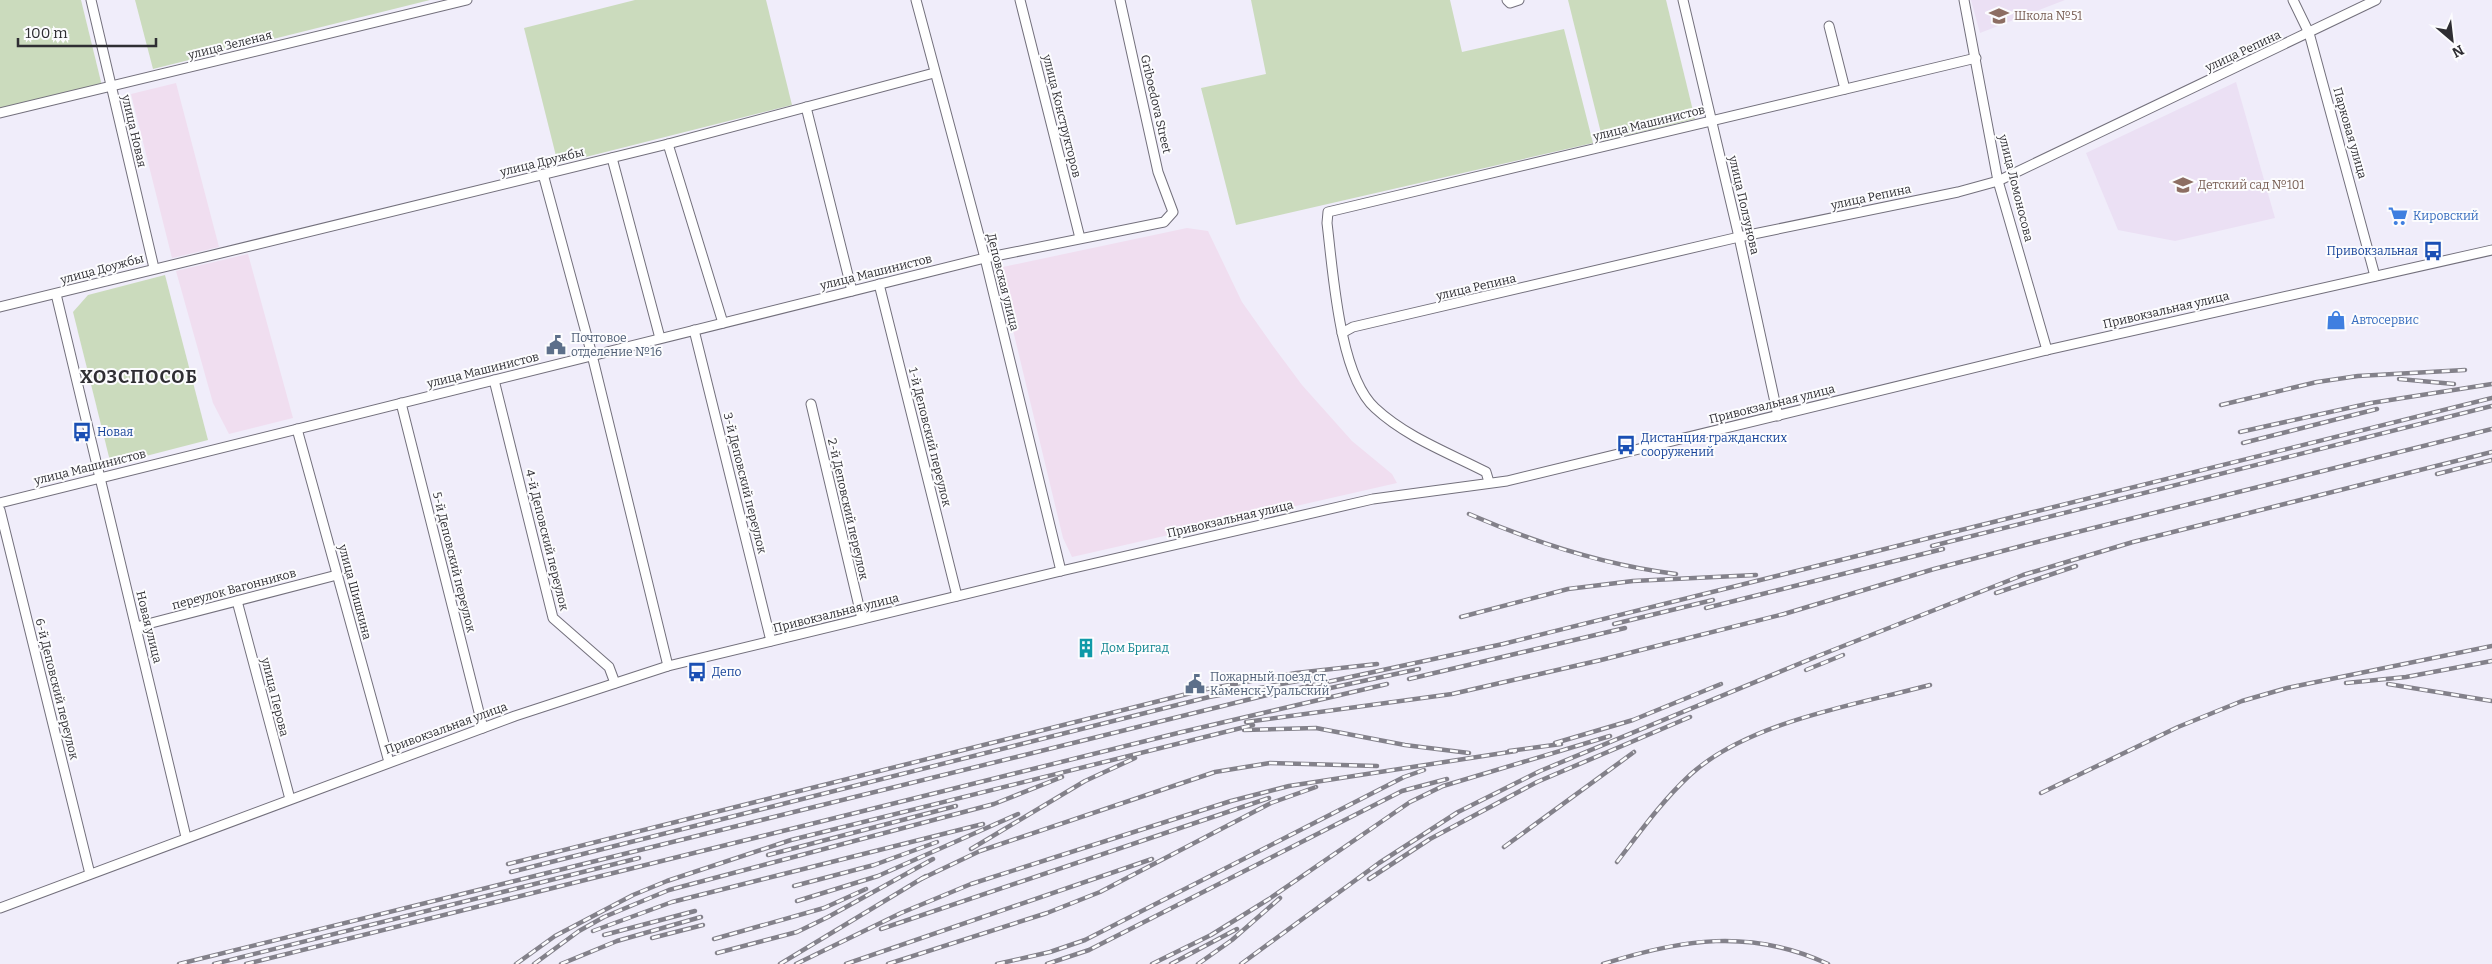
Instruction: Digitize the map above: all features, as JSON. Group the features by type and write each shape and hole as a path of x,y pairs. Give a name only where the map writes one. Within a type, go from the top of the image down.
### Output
{"street":[{"name":"улица Новая","path":"91,0 154,268"},
{"name":"улица Зеленая","path":"0,113 112,88 467,0"},
{"name":"Деповская улица","path":"916,0 985,258 1061,571"},
{"name":"улица Конструкторов","path":"1020,0 1080,238"},
{"name":"Griboedova Street","path":"1120,0 1158,172 1174,212"},
{"path":"1508,0 1510,3 1519,0"},
{"name":"улица Ползунова","path":"1683,0 1713,121 1778,416"},
{"name":"улица Ломоносова","path":"1964,0 1998,181 2047,350"},
{"name":"Парковая улица","path":"2293,0 2309,33 2375,276"},
{"name":"улица Репина","path":"1342,333 1353,327 1739,237 1958,192 1998,181 2376,0"},
{"path":"1829,26 1845,89"},
{"name":"улица Машинистов","path":"1342,333 1327,223 1328,212 1976,58"},
{"name":"улица Дружбы","path":"154,268 668,144 934,73"},
{"path":"806,107 852,291"},
{"path":"668,144 723,323"},
{"path":"612,158 660,338"},
{"path":"543,174 592,355 668,666"},
{"name":"улица Машинистов","path":"0,502 985,258 1164,222 1174,212"},
{"name":"Привокзальная улица","path":"0,908 389,762 483,728 668,666 1061,571 1373,499 1507,481 2047,350 2492,250"},
{"name":"улица Доужбы","path":"56,294 154,268"},
{"name":"1-й Деповский переулок","path":"879,284 956,596"},
{"path":"0,307 56,294"},
{"name":"Новая улица","path":"56,294 186,837"},
{"name":"3-й Деповский переулок","path":"694,330 771,641"},
{"path":"1342,333 1361,389 1373,407 1402,429 1486,472 1489,482"},
{"name":"4-й Деповский переулок","path":"494,380 553,618 610,667 615,683"},
{"name":"5-й Деповский переулок","path":"401,403 483,728"},
{"name":"2-й Деповский переулок","path":"811,404 862,619"},
{"name":"улица Шишкина","path":"297,429 389,762"},
{"name":"6-й Деповский переулок","path":"0,510 90,874"},
{"name":"переулок Вагонников","path":"136,627 337,575"},
{"name":"улица Перова","path":"237,601 290,799"}],"shaded area":[{"name":"Школа №51","path":"1971,0 2065,0 1980,33"},
{"name":"Детский сад №101","path":"2236,82 2275,218 2175,241 2118,230 2086,153"},
{"path":"176,83 219,247 172,258 131,94"},
{"path":"1187,228 1208,231 1242,302 1302,385 1352,441 1392,474 1397,483 1072,557 1063,538 998,268"},
{"path":"248,254 293,418 229,434 213,403 176,271"}],"green space":[{"path":"0,0 81,0 103,90 0,116"},
{"path":"135,0 430,0 153,69"},
{"path":"635,0 766,0 792,105 558,164 524,28"},
{"path":"1251,0 1450,0 1462,52 1564,29 1593,143 1236,225 1201,88 1266,74"},
{"path":"1568,0 1666,0 1695,119 1603,141"},
{"path":"165,275 208,440 111,465 73,312 88,295"}],"railway":[{"path":"2221,405 2317,382 2358,376 2465,370"},
{"path":"2399,379 2454,384"},
{"path":"2240,432 2371,403 2492,384"},
{"path":"179,964 1267,695 1503,644 2492,398"},
{"path":"1932,546 2492,406"},
{"path":"2243,443 2377,409"},
{"path":"1246,722 1452,694 1601,660 1784,614 1934,569 2033,543 2492,429"},
{"path":"1241,964 1379,863 1458,812 1540,771 1818,656 2023,575 2133,542 2492,452"},
{"path":"2437,474 2492,460"},
{"path":"1469,514 1519,534 1596,559 1676,574"},
{"path":"1706,608 1943,549"},
{"path":"1996,593 2076,566"},
{"path":"1461,617 1568,589 1633,581 1756,575"},
{"path":"1614,624 1713,600"},
{"path":"1409,679 1625,628"},
{"path":"2041,793 2178,727 2242,701 2287,688 2492,646"},
{"path":"1806,670 1843,655"},
{"path":"2346,683 2406,677 2492,661"},
{"path":"508,864 1207,689 1296,673 1377,664"},
{"path":"1321,690 1419,669"},
{"path":"511,872 1209,697 1315,678"},
{"path":"246,964 1182,732 1387,684"},
{"path":"1555,743 1633,720 1721,684"},
{"path":"2388,684 2492,701"},
{"path":"1617,862 1670,795 1690,775 1714,757 1741,741 1836,708 1930,685"},
{"path":"1369,879 1430,839 1537,782 1690,717"},
{"path":"516,964 555,936 633,895 667,881 791,840 1253,725"},
{"path":"1244,730 1316,728 1405,745 1469,753"},
{"path":"1152,964 1211,935 1269,899 1410,802 1443,786 1610,736"},
{"path":"1509,751 1561,744"},
{"path":"796,964 901,913 971,884 1231,801 1289,786 1516,751"},
{"path":"1504,847 1634,752"},
{"path":"971,849 1085,781 1135,758"},
{"path":"921,879 980,851 1215,772 1270,763 1377,766"},
{"path":"997,964 1050,952 1085,940 1404,777 1424,770"},
{"path":"534,964 579,931 604,917 669,890 994,804 1062,777"},
{"path":"1047,964 1089,950 1402,791 1447,779"},
{"path":"888,964 1047,913 1100,892 1271,803 1316,787"},
{"path":"881,929 1269,798"},
{"path":"768,855 956,806"},
{"path":"797,901 878,876 1018,814"},
{"path":"593,931 672,902 983,824"},
{"path":"794,886 874,865 937,842"},
{"path":"214,964 639,858"},
{"path":"717,953 797,932 933,859"},
{"path":"846,964 1152,859"},
{"path":"780,964 926,876"},
{"path":"714,939 824,908 866,889"},
{"path":"1198,964 1232,940 1280,898"},
{"path":"604,935 695,911"},
{"path":"561,964 617,941 701,917"},
{"path":"652,938 703,925"},
{"path":"1171,964 1237,929"},
{"path":"1603,964 1661,948 1716,941 1771,945 1828,964"}],"place":[{"name":"Школа №51","path":"1999,16"},
{"name":"Детский сад №101","path":"2183,185"},
{"name":"Кировский","path":"2398,216"},
{"name":"Привокзальная","path":"2433,251"},
{"name":"Автосервис","path":"2336,320"},
{"name":"Почтовое отделение №16","path":"556,345"},
{"name":"Новая","path":"82,432"},
{"name":"Дистанция гражданских сооружений","path":"1626,445"},
{"name":"Дом Бригад","path":"1086,648"},
{"name":"Депо","path":"697,672"},
{"name":"Пожарный поезд ст. Каменск-Уральский","path":"1195,684"}],"district":[{"name":"ХОЗСПОСОБ","path":"139,377"}]}
